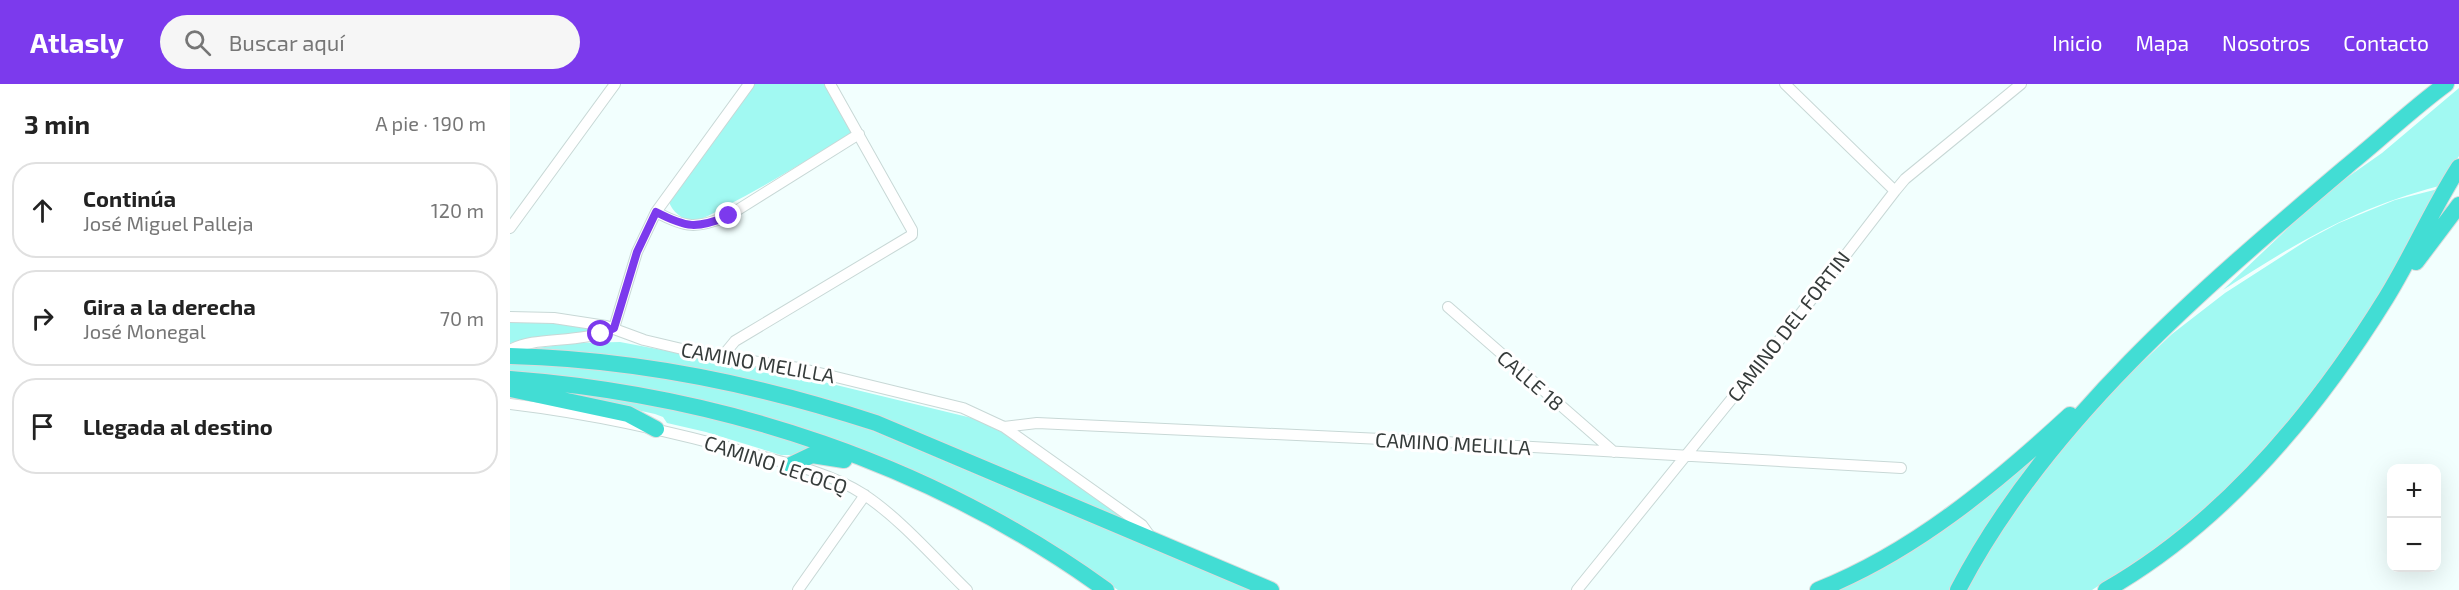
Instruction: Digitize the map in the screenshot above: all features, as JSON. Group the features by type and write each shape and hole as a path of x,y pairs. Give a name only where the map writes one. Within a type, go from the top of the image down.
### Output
{"highway":[{"path":"2424,100 2435,84"},
{"path":"1818,590 1881,559 1964,507 2124,368 2277,226 2424,100 2446,84"},
{"path":"2122,590 2225,499 2316,400 2394,285 2459,167"},
{"path":"2394,285 2403,279 2459,205"},
{"path":"510,356 567,359 678,372 739,384 836,410 876,423 1270,590"},
{"path":"1958,590 1986,542 2037,470 2124,368"},
{"path":"510,379 610,390 726,413 830,445 937,491 996,522 1106,590"},
{"path":"510,388 628,414 656,429"},
{"path":"791,465 809,464 828,455 916,489 937,491"},
{"path":"2106,590 2157,558"},
{"path":"2117,590 2157,558"}],"street":[{"path":"510,228 615,84"},
{"path":"510,350 531,344 588,339 614,328 637,252 656,212 749,84"},
{"path":"721,358 735,341 909,238 912,230 830,84"},
{"path":"1785,84 1895,191"},
{"name":"CAMINO DEL FORTIN","path":"1576,590 1798,317 1905,179 2021,84"},
{"path":"656,212 690,226 714,222 729,216 859,134"},
{"name":"CALLE 18","path":"1448,307 1614,452"},
{"name":"CAMINO MELILLA","path":"510,316 573,320 614,328 644,339 721,358 799,368 838,376 963,408 1004,427 1142,525 1155,542"},
{"name":"CAMINO LECOCQ","path":"510,404 559,410 656,429 791,465"},
{"name":"CAMINO MELILLA","path":"1004,427 1037,423 1901,468"},
{"name":"CAMINO LECOCQ","path":"809,464 865,495 967,590"},
{"path":"798,590 865,495"}],"shaded area":[{"path":"754,84 828,84 853,132 776,179 712,214 694,220 681,217 671,207 668,198"},
{"path":"2459,88 2459,156 2439,186 2352,216 2301,242 2223,290 2325,193 2382,153"},
{"path":"2438,189 2397,269 2354,336 2298,411 2238,477 2196,516 2150,552 2092,590 1962,590 2003,522 2100,402 2172,334 2225,293 2309,239 2339,223 2395,200"},
{"path":"554,321 602,329 510,343 510,322"},
{"path":"620,342 795,375 976,419 1004,432 1133,523 800,392 686,366 616,356 528,349 577,343"},
{"path":"510,361 661,376 787,403 873,431 1250,590 1118,590 1075,561 892,462 826,436 717,403 626,385 510,375"},
{"path":"541,389 624,399 735,423 810,447 792,455 781,455 706,432 667,423 663,417 655,414"},
{"path":"2042,448 1951,590 1833,590"}],"route":[{"path":"601,334 614,328 637,252 656,212 678,223 696,227 729,216"}]}
